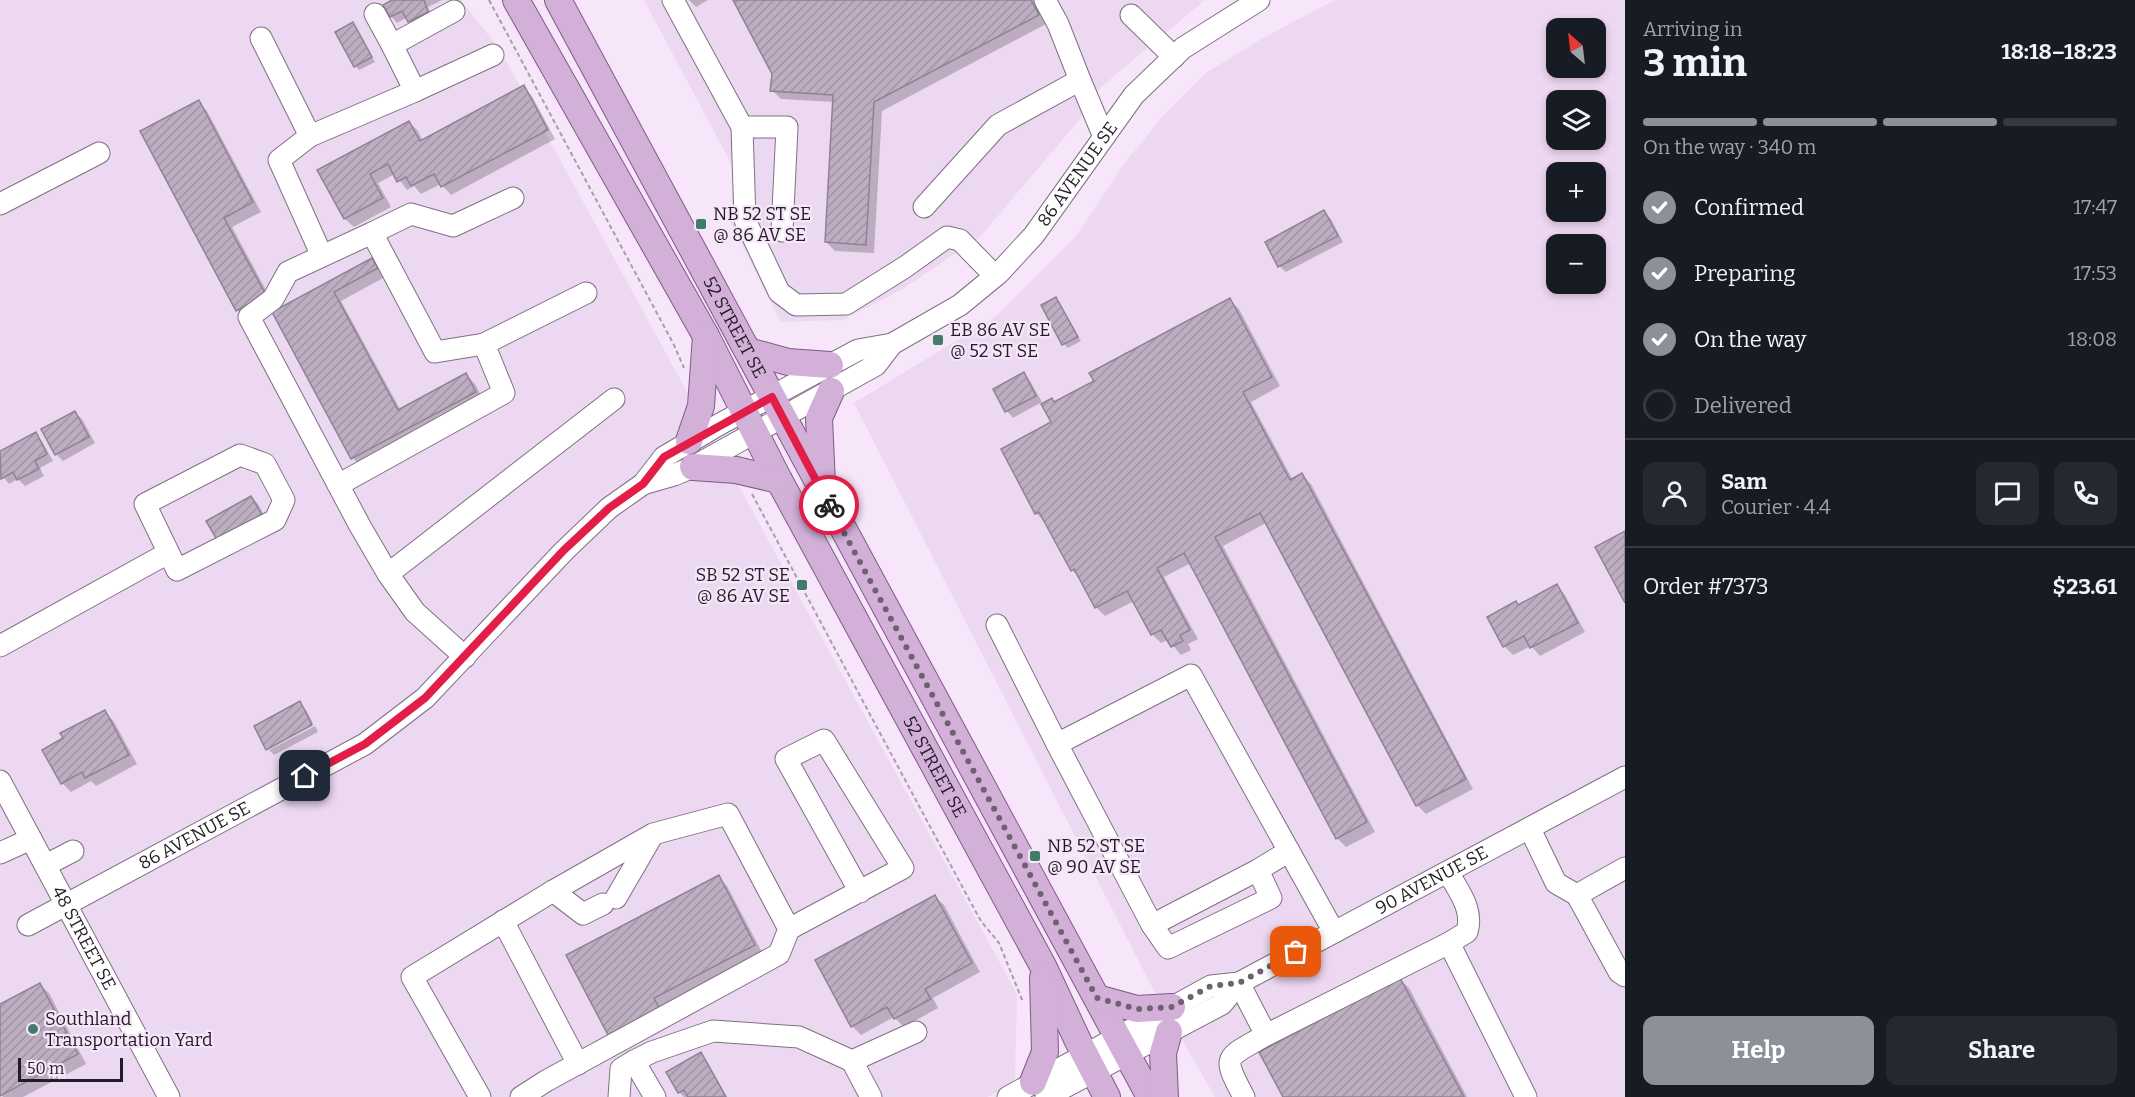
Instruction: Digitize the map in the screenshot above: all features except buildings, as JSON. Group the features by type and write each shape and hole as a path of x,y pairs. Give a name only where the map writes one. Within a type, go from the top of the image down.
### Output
{"main road":[{"name":"52 STREET SE","path":"516,0 706,336 779,480 1043,966 1088,1063 1107,1097"},
{"name":"52 STREET SE","path":"558,0 822,493 1150,1097"},
{"path":"689,441 701,405 706,336"},
{"path":"748,351 788,362 830,365"},
{"path":"822,493 819,418 831,391"},
{"path":"693,467 736,470 779,480"},
{"path":"1040,1090 1046,1052 1043,966"},
{"path":"1097,998 1137,1009 1172,1007"},
{"path":"1165,1097 1163,1053 1169,1032"}],"street":[{"path":"673,0 742,127 746,220 779,292 796,305 846,304 947,237 960,240 995,276"},
{"path":"1045,0 1058,24 1104,137"},
{"name":"86 AVENUE SE","path":"777,407 830,365 858,350 892,344 960,304 995,276 1035,235 1134,95 1183,48 1259,0"},
{"path":"392,45 454,11"},
{"path":"375,14 415,91"},
{"path":"1131,15 1174,57"},
{"path":"261,38 310,136"},
{"path":"322,256 279,159 310,136 493,55"},
{"path":"924,207 998,125 1080,80"},
{"path":"742,127 787,127 782,231"},
{"path":"0,204 99,153"},
{"path":"465,657 415,612 388,574 249,317 273,299 288,272 411,214 453,226 513,198"},
{"path":"372,233 435,351 484,344 586,293"},
{"path":"338,485 504,393 484,344"},
{"name":"86 AVENUE SE","path":"28,925 365,744 425,698 564,550 609,508 643,484 664,457 689,441 750,421 777,407 831,391 876,365 892,344"},
{"path":"388,574 614,399"},
{"name":"86 AVENUE SE","path":"643,484 693,467 750,421"},
{"path":"240,454 265,464 284,500 275,520 177,570 168,553 145,504 240,454"},
{"path":"0,646 168,553"},
{"path":"997,625 1152,926 1168,948 1271,898 1258,870"},
{"path":"1057,744 1191,675 1334,932"},
{"path":"520,1097 779,954 789,928 861,892 903,868 824,740 786,759 861,892"},
{"name":"90 AVENUE SE","path":"1008,1097 1040,1090 1122,1045 1172,1007 1211,986 1239,983 1625,777"},
{"name":"48 STREET SE","path":"0,781 169,1097"},
{"path":"480,1097 412,977 553,891 653,834 728,814 789,928"},
{"path":"1530,829 1556,883 1577,895 1619,972 1625,976"},
{"path":"553,891 583,914 610,901 653,834"},
{"path":"0,853 31,838"},
{"path":"46,865 73,851"},
{"path":"1152,926 1289,851"},
{"path":"1577,895 1625,868"},
{"path":"1244,1097 1229,1069 1229,1060 1234,1054 1266,1035 1467,932 1471,920 1468,909 1448,872"},
{"path":"503,921 578,1064"},
{"path":"1449,943 1526,1097"},
{"path":"1239,983 1266,1035"},
{"name":"90 AVENUE SE","path":"1122,1045 1169,1032 1222,1004 1239,983"},
{"path":"619,1097 621,1069 652,1052 713,1030 799,1037 852,1061 871,1097"},
{"path":"852,1061 916,1032"},
{"path":"634,1061 656,1097"}],"path":[{"path":"489,0 668,335 687,375"},
{"path":"750,492 971,903 981,921 999,943 1024,1004"}],"shaded area":[{"path":"0,0 461,0 500,50 1017,994 1015,1083 987,1097 0,1097"},
{"path":"644,0 1205,0 1101,87 1080,119 980,237 901,290 843,320 781,322 731,223 734,169"},
{"path":"1335,0 1625,0 1625,1097 1215,1097 1156,995 854,403 995,317 1077,235 1124,164 1162,117 1206,73 1263,38"}],"way so far":[{"path":"829,505 1097,998 1137,1009 1172,1007 1211,986 1239,983 1296,952"}],"place":[{"name":"NB 52 ST SE @ 86 AV SE","path":"701,224"},
{"name":"EB 86 AV SE @ 52 ST SE","path":"938,340"},
{"name":"SB 52 ST SE @ 86 AV SE","path":"802,585"},
{"name":"NB 52 ST SE @ 90 AV SE","path":"1035,856"},
{"name":"Southland Transportation Yard","path":"33,1029"}],"route":[{"path":"305,776 365,744 425,698 564,550 609,508 643,484 664,457 744,411 772,397 829,505"}]}
